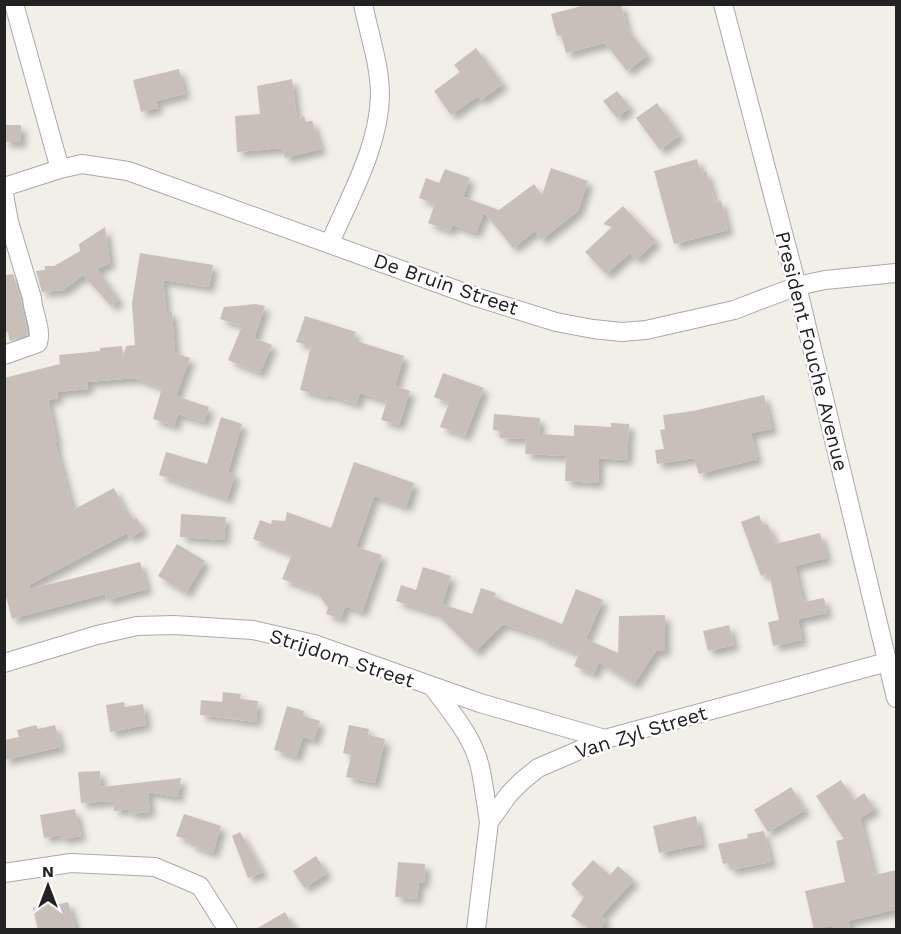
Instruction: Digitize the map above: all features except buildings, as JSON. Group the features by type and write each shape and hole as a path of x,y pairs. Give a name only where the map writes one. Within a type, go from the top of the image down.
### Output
{"street":[{"path":"14,4 60,169"},
{"path":"330,243 369,152 377,124 380,94 378,72 363,4"},
{"name":"President Fouche Avenue","path":"723,4 797,286 897,698"},
{"name":"De Bruin Street","path":"4,186 82,164 128,171 476,297 556,322 622,332 646,330 734,310 797,286 825,280 897,273"},
{"path":"4,194 9,222 32,298 40,334 38,343 4,355"},
{"name":"Strijdom Street","path":"4,663 97,635 137,626 174,624 253,630 314,644 480,703 605,739"},
{"name":"Van Zyl Street","path":"476,930 489,822 509,794 538,768 605,739 887,662"},
{"path":"432,686 463,728 473,748 480,765 489,822"},
{"path":"4,873 71,863 155,867 200,886 228,930"}]}
